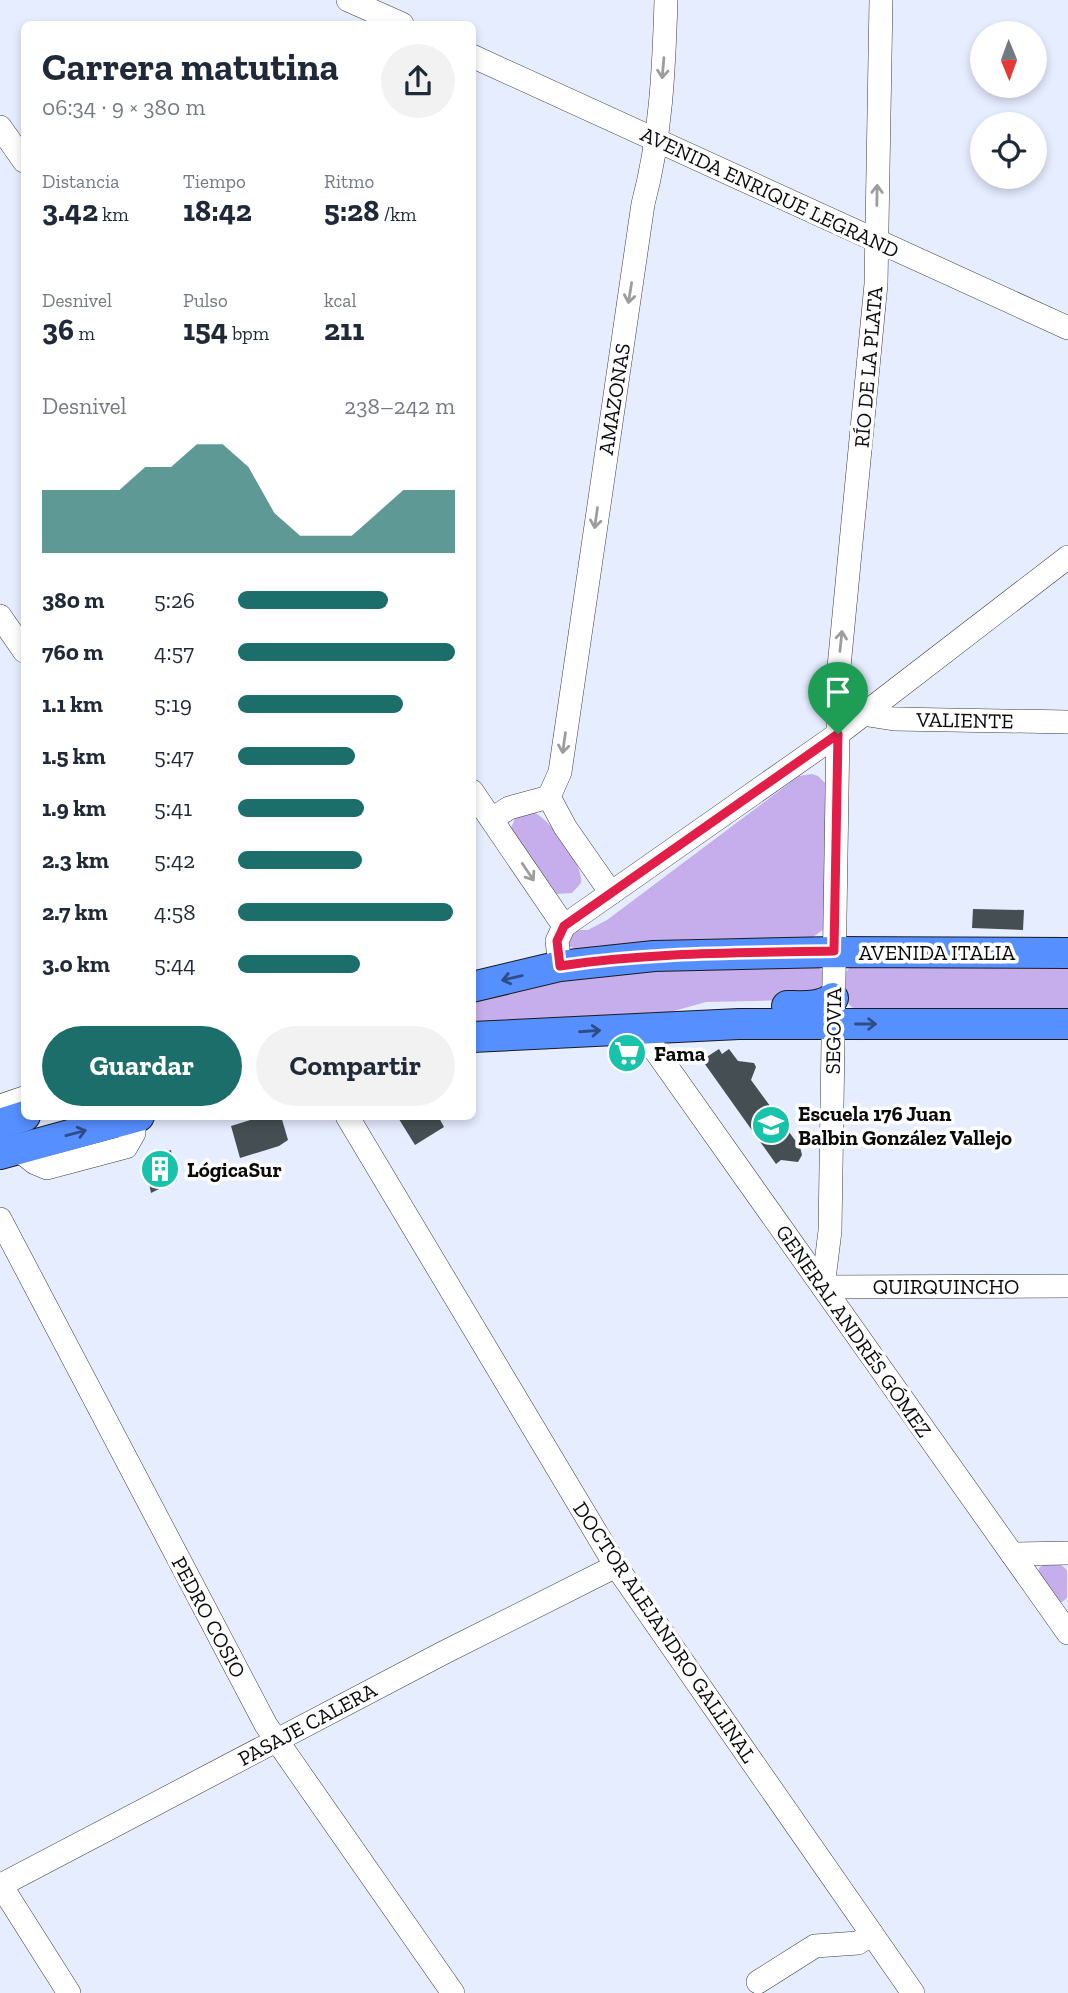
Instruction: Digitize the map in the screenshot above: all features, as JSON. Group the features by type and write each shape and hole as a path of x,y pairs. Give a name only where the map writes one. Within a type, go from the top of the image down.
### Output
{"main road":[{"name":"AVENIDA ITALIA","path":"476,986 560,966 654,956 834,951 1068,954"},
{"path":"476,1037 683,1026 833,1011 1068,1024"},
{"path":"0,1124 21,1118"},
{"path":"9,1151 125,1120"}],"street":[{"path":"348,0 392,17"},
{"name":"AMAZONAS","path":"549,797 559,772 637,245 656,140 664,62 666,0"},
{"name":"RÍO DE LA PLATA","path":"838,734 839,667 876,285 881,0"},
{"name":"AVENIDA ENRIQUE LEGRAND","path":"476,58 1068,328"},
{"path":"0,127 21,157"},
{"path":"560,966 557,941 564,926 838,734 1068,557"},
{"path":"0,616 21,647"},
{"name":"VALIENTE","path":"862,714 894,719 1068,722"},
{"name":"SEGOVIA","path":"823,1287 830,1231 838,734"},
{"path":"476,797 564,926"},
{"path":"492,819 509,808 549,797 565,827 611,893"},
{"name":"GENERAL ANDRÉS GÓMEZ","path":"644,1028 655,1051 1068,1633"},
{"path":"0,1106 21,1099"},
{"name":"DOCTOR ALEJANDRO GALLINAL","path":"349,1120 616,1566 913,1993"},
{"name":"PEDRO COSIO","path":"0,1219 266,1725 453,1993"},
{"name":"QUIRQUINCHO","path":"823,1287 1068,1286"},
{"path":"1012,1554 1068,1553"},
{"name":"PASAJE CALERA","path":"0,1885 616,1566"},
{"path":"0,1885 62,1989"},
{"path":"758,1982 815,1946 858,1943 872,1934"}],"shaded area":[{"path":"812,774 827,785 824,929 813,937 694,939 578,950 567,945 572,930 588,930 607,920 799,776"},
{"path":"531,811 555,831 577,865 581,883 572,893 557,894 550,890 511,828 516,816"},
{"path":"689,965 819,967 824,973 824,992 792,1000 706,1002 663,1014 476,1027 476,999 527,984"},
{"path":"1068,965 1068,1014 859,1011 848,1004 842,985 850,967"},
{"path":"1045,1564 1060,1564 1067,1570 1067,1598 1062,1602 1059,1602 1038,1576 1039,1568"}],"building":[{"path":"973,909 1024,910 1023,930 972,928"},
{"path":"719,1049 722,1054 729,1049 738,1061 754,1063 756,1067 751,1080 800,1147 802,1155 798,1162 781,1160 776,1164 702,1060"},
{"path":"250,1120 282,1120 288,1140 279,1146 240,1158 231,1126"},
{"path":"399,1120 440,1120 444,1127 415,1145"},
{"name":"LógicaSur","path":"171,1150 177,1180 151,1193 144,1159"}],"place":[{"name":"Fama","path":"627,1053"},
{"name":"Escuela 176 Juan Balbin González Vallejo","path":"771,1125"},
{"name":"LógicaSur","path":"160,1169"}],"route":[{"path":"838,734 834,951 654,956 560,966 557,941 564,926 838,734"}]}
